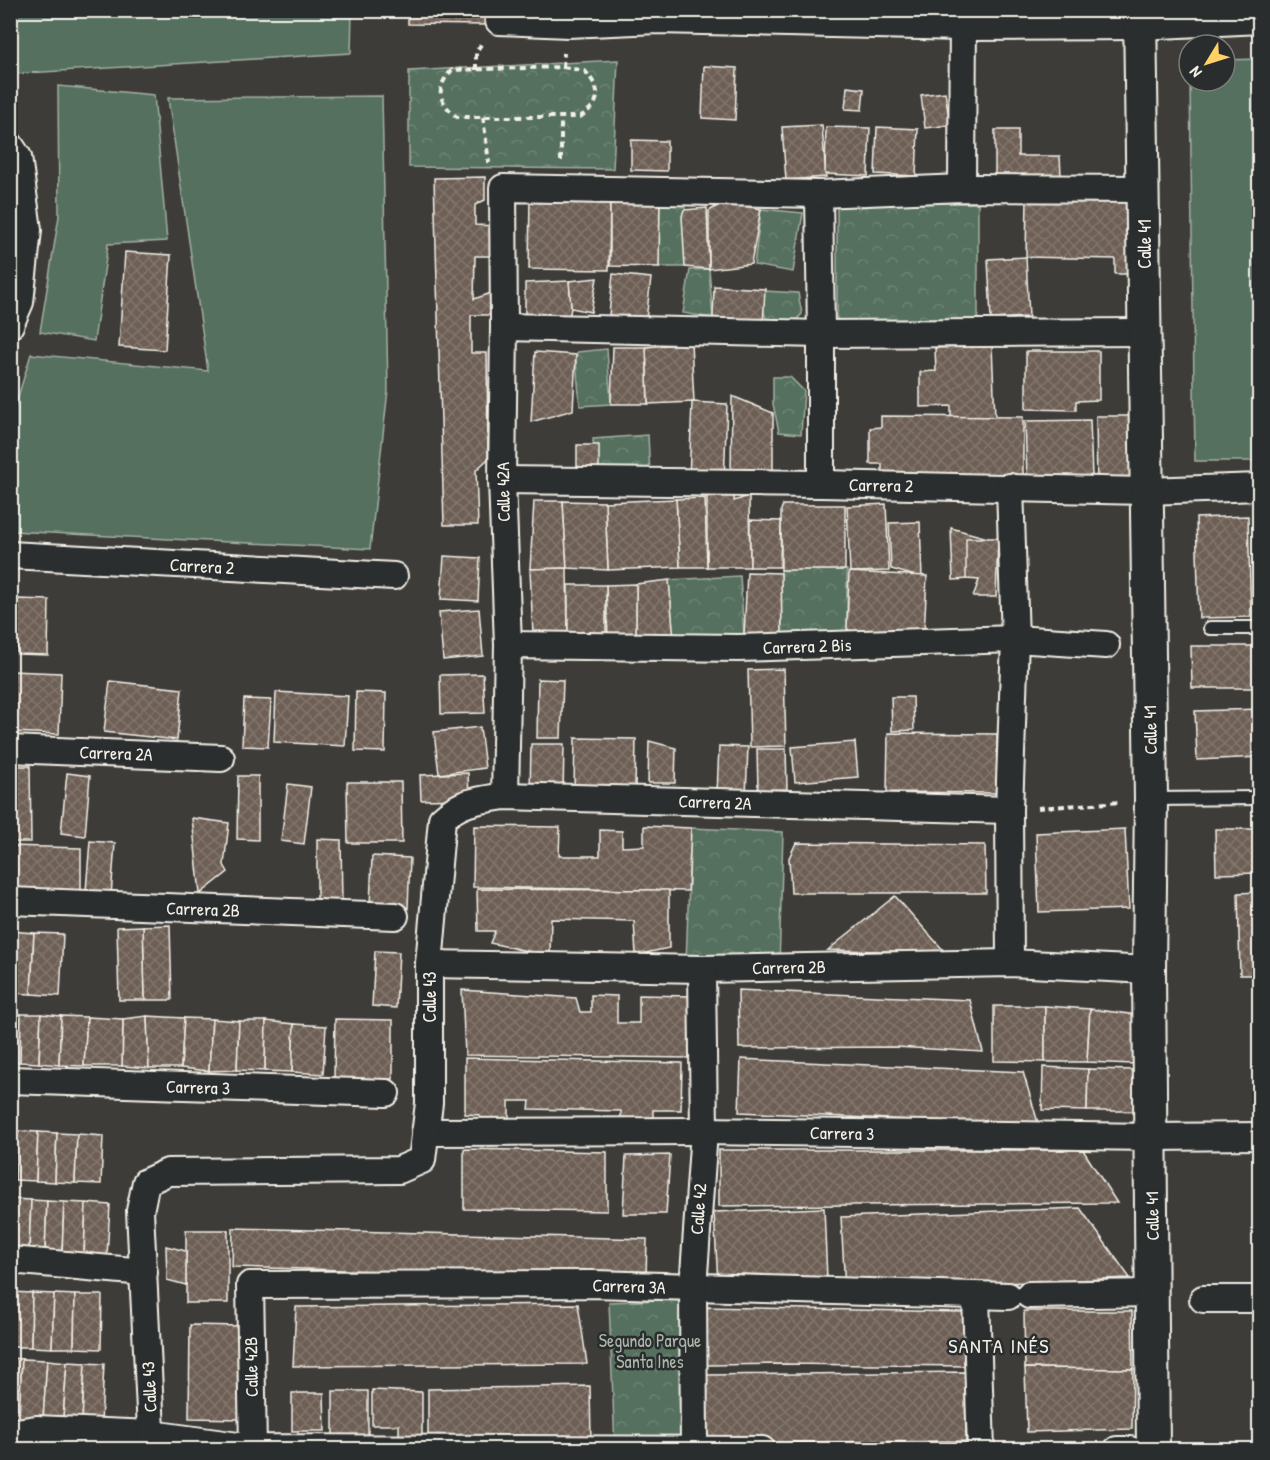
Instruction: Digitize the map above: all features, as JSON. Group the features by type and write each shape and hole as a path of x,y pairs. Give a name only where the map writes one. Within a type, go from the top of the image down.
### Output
{"street":[{"path":"499,16 568,24 657,15 1260,20"},
{"name":"Calle 41","path":"1140,18 1151,799 1149,970 1153,1449"},
{"path":"962,188 963,19"},
{"path":"10,145 20,166 28,230 14,309"},
{"path":"502,188 819,194 962,188 1144,189"},
{"name":"Calle 42A","path":"502,188 504,327 502,480 508,645 506,796"},
{"path":"819,194 821,484"},
{"path":"504,327 821,334 1144,332"},
{"name":"Carrera 2","path":"502,480 1146,491 1260,487"},
{"path":"1010,487 1015,639 1009,810 1010,963"},
{"name":"Carrera 2","path":"10,555 394,576"},
{"name":"Carrera 2 Bis","path":"508,645 738,648 1015,639 1106,645"},
{"name":"Carrera 2A","path":"10,749 221,758"},
{"name":"Carrera 2A","path":"440,834 442,819 453,808 506,796 1009,810"},
{"name":"Calle 43","path":"151,1442 140,1211 146,1182 168,1172 399,1170 422,1160 429,1103 429,964 440,834"},
{"name":"Carrera 2B","path":"10,901 394,916"},
{"name":"Carrera 2B","path":"429,964 702,969 1010,963 1149,970"},
{"name":"Calle 42","path":"694,1449 693,1288 704,1131 702,969"},
{"name":"Carrera 3","path":"10,1080 386,1094"},
{"name":"Carrera 3","path":"425,1132 704,1131 1151,1137 1260,1136"},
{"path":"10,1260 144,1272"},
{"name":"Carrera 3A","path":"250,1286 594,1284 976,1296 1153,1293"},
{"name":"Calle 42B","path":"250,1286 253,1448"},
{"path":"976,1296 981,1449"},
{"path":"1203,1299 1260,1299"},
{"path":"10,1433 36,1429 151,1442 253,1448 762,1449"},
{"path":"1117,1449 1130,1449"}],"lane":[{"path":"1210,628 1260,628"},
{"path":"1151,799 1260,798"}],"path":[{"path":"563,67 585,71 597,84 597,98 592,109 579,117 561,117 457,117 444,105 440,90 444,79 452,70 563,67"},
{"path":"483,117 487,158 493,175 502,188"},
{"path":"560,189 561,117"},
{"path":"1009,810 1151,799"}],"green space":[{"path":"11,10 352,11 351,53 11,74"},
{"path":"1259,59 1259,461 1195,461 1190,93 1237,93 1237,60"},
{"path":"618,60 613,169 409,167 409,71"},
{"path":"58,86 154,95 167,241 108,244 94,341 40,332 59,216"},
{"path":"382,96 388,390 370,549 11,531 11,420 31,354 208,371 168,98"},
{"path":"660,197 685,198 685,267 659,267"},
{"path":"837,203 978,203 978,324 837,324"},
{"path":"761,209 803,213 793,272 754,265"},
{"path":"709,269 713,318 683,313 690,270"},
{"path":"764,291 798,293 802,314 796,320 794,330 767,320 764,309"},
{"path":"607,349 611,404 580,406 577,352"},
{"path":"773,377 790,377 804,391 801,434 779,432 773,404"},
{"path":"648,435 650,475 596,478 593,439"},
{"path":"781,570 847,570 847,628 860,635 782,639"},
{"path":"740,576 744,636 674,641 669,580"},
{"path":"691,828 783,832 779,966 686,963"},
{"name":"Segundo Parque Santa Ines","path":"689,1299 690,1445 615,1448 609,1302"}],"building":[{"path":"408,10 485,10 484,25 408,24"},
{"path":"1006,10 1122,10 1122,14 1006,14"},
{"path":"704,66 737,68 735,120 702,118"},
{"path":"847,87 864,89 862,110 845,109"},
{"path":"945,92 950,125 925,128 921,95"},
{"path":"822,125 826,177 786,180 782,127"},
{"path":"826,127 870,128 868,176 825,174"},
{"path":"877,127 918,129 916,176 875,174"},
{"path":"995,130 1018,130 1018,156 1060,156 1061,175 995,175"},
{"path":"631,140 667,141 667,171 631,170"},
{"path":"485,177 485,200 475,205 475,225 496,226 496,256 475,256 474,299 491,293 492,315 471,315 471,353 487,353 488,459 476,470 478,525 444,525 434,178"},
{"path":"530,194 610,195 609,270 529,269"},
{"path":"660,194 659,267 610,266 610,195"},
{"path":"1027,197 1137,199 1136,274 1115,274 1115,259 1026,257"},
{"path":"724,202 761,209 751,264 709,269 709,211"},
{"path":"707,208 709,269 685,267 682,216 684,210"},
{"path":"125,252 171,255 165,350 119,347"},
{"path":"1026,257 1029,317 991,319 988,259"},
{"path":"613,274 651,278 646,320 609,315"},
{"path":"597,278 591,312 571,308 569,281"},
{"path":"569,281 571,308 569,318 525,322 525,283"},
{"path":"714,286 765,289 763,325 757,330 713,318"},
{"path":"691,343 694,402 648,404 646,347"},
{"path":"992,346 995,417 951,418 951,406 920,407 920,372 936,371 935,348"},
{"path":"613,347 646,347 648,404 611,404"},
{"path":"1026,351 1099,351 1099,400 1076,401 1076,410 1026,409"},
{"path":"535,352 576,355 573,410 531,422"},
{"path":"732,396 773,413 773,471 731,474"},
{"path":"692,402 727,404 724,481 689,480"},
{"path":"881,416 1023,417 1023,480 882,478 882,464 870,464 870,428 881,427"},
{"path":"1096,416 1134,416 1134,490 1097,490"},
{"path":"1090,420 1092,477 1027,478 1025,421"},
{"path":"577,445 599,445 599,470 577,470"},
{"path":"735,488 734,501 749,496 750,567 707,567 707,493"},
{"path":"705,498 707,567 680,567 676,499"},
{"path":"676,499 680,567 608,570 605,502"},
{"path":"534,501 563,501 567,568 530,569"},
{"path":"563,501 605,502 608,570 567,568"},
{"path":"886,504 889,571 850,572 847,506"},
{"path":"783,505 845,505 845,570 781,570 781,510"},
{"path":"1248,516 1251,617 1199,618 1196,518"},
{"path":"750,520 781,521 780,567 750,567"},
{"path":"920,522 922,578 891,569 889,523"},
{"path":"951,528 988,538 987,578 953,580"},
{"path":"966,538 998,538 996,597 973,597 979,580 966,579"},
{"path":"444,556 480,558 478,601 441,599"},
{"path":"567,568 568,635 533,635 530,569"},
{"path":"747,572 781,573 782,639 744,636"},
{"path":"849,572 927,576 924,634 860,635 847,629"},
{"path":"669,580 674,641 636,640 636,584"},
{"path":"636,584 636,640 608,639 606,585"},
{"path":"568,585 606,585 606,636 568,635"},
{"path":"17,599 49,600 48,655 17,654"},
{"path":"479,609 483,656 443,660 439,612"},
{"path":"1191,646 1260,646 1260,688 1192,688"},
{"path":"784,669 786,746 750,747 748,670"},
{"path":"10,671 61,673 59,734 10,732"},
{"path":"483,674 485,713 441,714 440,675"},
{"path":"538,679 563,680 561,738 537,738"},
{"path":"110,681 182,689 177,740 104,732"},
{"path":"276,692 348,696 345,746 274,742"},
{"path":"356,692 386,693 385,752 355,751"},
{"path":"891,697 913,697 914,730 892,731"},
{"path":"244,699 271,700 268,747 242,746"},
{"path":"1260,709 1260,757 1197,760 1195,711"},
{"path":"480,727 485,768 439,774 434,732"},
{"path":"888,733 997,734 997,793 887,792"},
{"path":"575,738 636,739 635,789 574,787"},
{"path":"649,741 676,748 675,783 648,783"},
{"path":"855,742 858,777 795,782 792,747"},
{"path":"531,744 564,744 563,795 530,794"},
{"path":"719,746 748,747 746,795 717,793"},
{"path":"757,749 786,749 787,789 758,790"},
{"path":"10,766 30,766 31,842 10,842"},
{"path":"67,773 90,776 85,836 61,833"},
{"path":"468,773 469,799 421,800 420,775"},
{"path":"238,776 258,776 258,840 237,839"},
{"path":"347,782 401,782 402,843 348,843"},
{"path":"288,784 311,787 304,844 281,841"},
{"path":"192,818 229,823 224,865 228,872 200,894"},
{"path":"474,826 560,827 559,856 600,856 600,830 622,831 622,847 644,846 644,826 691,828 688,891 473,887"},
{"path":"1125,829 1129,909 1039,912 1036,833"},
{"path":"1215,829 1260,829 1260,873 1216,874"},
{"path":"317,839 341,840 342,903 317,903"},
{"path":"90,841 115,843 111,896 85,903"},
{"path":"796,843 985,845 986,893 791,893 789,858"},
{"path":"10,846 81,848 81,896 10,894"},
{"path":"372,856 410,858 408,908 370,907"},
{"path":"477,889 669,890 669,948 636,955 634,921 551,919 550,956 490,943 495,931 478,931"},
{"path":"1260,892 1260,975 1240,975 1238,893"},
{"path":"895,896 945,952 828,950"},
{"path":"170,925 172,1000 145,1000 143,926"},
{"path":"143,926 145,1000 119,1000 117,927"},
{"path":"10,931 34,933 31,994 10,993"},
{"path":"34,933 63,934 60,996 31,994"},
{"path":"375,951 399,952 396,1008 372,1006"},
{"path":"462,990 576,998 580,1012 591,1012 591,995 617,996 617,1023 639,1023 639,995 691,996 691,1058 465,1055"},
{"path":"738,990 970,1000 983,1052 895,1047 739,1048"},
{"path":"994,1006 1045,1006 1045,1062 994,1061"},
{"path":"1045,1006 1090,1009 1087,1062 1045,1062"},
{"path":"1090,1009 1137,1015 1133,1064 1087,1062"},
{"path":"10,1013 21,1014 20,1062 10,1062"},
{"path":"21,1014 41,1014 39,1063 20,1062"},
{"path":"41,1014 61,1016 59,1065 39,1063"},
{"path":"61,1016 87,1017 84,1066 59,1065"},
{"path":"147,1016 149,1068 122,1066 123,1019"},
{"path":"147,1016 184,1018 181,1068 149,1068"},
{"path":"87,1017 123,1019 122,1066 84,1066"},
{"path":"184,1018 212,1019 209,1071 181,1068"},
{"path":"212,1019 239,1021 237,1070 209,1071"},
{"path":"335,1019 393,1020 393,1079 334,1078"},
{"path":"239,1021 266,1021 265,1071 237,1070"},
{"path":"266,1021 294,1024 292,1072 265,1071"},
{"path":"294,1024 326,1026 323,1074 292,1072"},
{"path":"465,1058 682,1063 681,1110 653,1110 653,1120 621,1120 621,1111 529,1109 530,1101 509,1101 509,1130 479,1130 480,1115 465,1114"},
{"path":"741,1059 1023,1072 1039,1126 739,1112"},
{"path":"1043,1067 1088,1069 1087,1111 1042,1110"},
{"path":"1088,1069 1134,1070 1134,1111 1087,1111"},
{"path":"10,1131 17,1131 15,1180 10,1180"},
{"path":"17,1131 38,1132 36,1181 15,1180"},
{"path":"38,1132 57,1133 55,1182 36,1181"},
{"path":"57,1133 77,1134 75,1183 55,1182"},
{"path":"77,1134 103,1136 101,1184 75,1183"},
{"path":"464,1149 607,1152 607,1211 464,1209"},
{"path":"719,1150 1083,1150 1117,1203 719,1206"},
{"path":"670,1155 666,1214 623,1214 626,1156"},
{"path":"12,1199 31,1200 29,1252 10,1252"},
{"path":"31,1200 47,1201 45,1253 29,1252"},
{"path":"47,1201 64,1202 62,1254 45,1253"},
{"path":"64,1202 86,1203 84,1256 62,1254"},
{"path":"86,1203 110,1205 107,1257 84,1256"},
{"path":"824,1208 827,1279 718,1283 714,1212"},
{"path":"1080,1208 1130,1278 845,1289 841,1217"},
{"path":"233,1228 647,1239 646,1278 232,1267"},
{"path":"186,1230 228,1230 228,1303 186,1303"},
{"path":"166,1246 186,1251 186,1285 167,1280"},
{"path":"10,1292 32,1293 31,1347 10,1347"},
{"path":"32,1293 54,1294 52,1348 31,1347"},
{"path":"54,1294 75,1295 74,1348 52,1348"},
{"path":"75,1295 102,1295 101,1349 74,1348"},
{"path":"578,1304 587,1364 293,1366 296,1307"},
{"path":"701,1307 963,1312 967,1366 707,1365"},
{"path":"1024,1311 1132,1311 1133,1369 1025,1368"},
{"path":"190,1325 242,1326 241,1419 189,1418"},
{"path":"10,1358 22,1359 19,1418 10,1417"},
{"path":"22,1359 47,1360 43,1419 19,1418"},
{"path":"47,1360 67,1362 63,1420 43,1419"},
{"path":"67,1362 85,1363 82,1422 63,1420"},
{"path":"85,1363 104,1364 101,1423 82,1422"},
{"path":"1025,1368 1133,1369 1132,1429 1027,1432"},
{"path":"965,1372 966,1441 708,1443 706,1375"},
{"path":"590,1386 591,1440 428,1441 428,1389"},
{"path":"372,1390 422,1392 422,1445 399,1445 399,1425 372,1425"},
{"path":"333,1391 368,1391 368,1445 333,1445"},
{"path":"292,1393 324,1393 325,1431 292,1431"}],"district":[{"name":"SANTA INÉS","path":"999,1345"}]}
